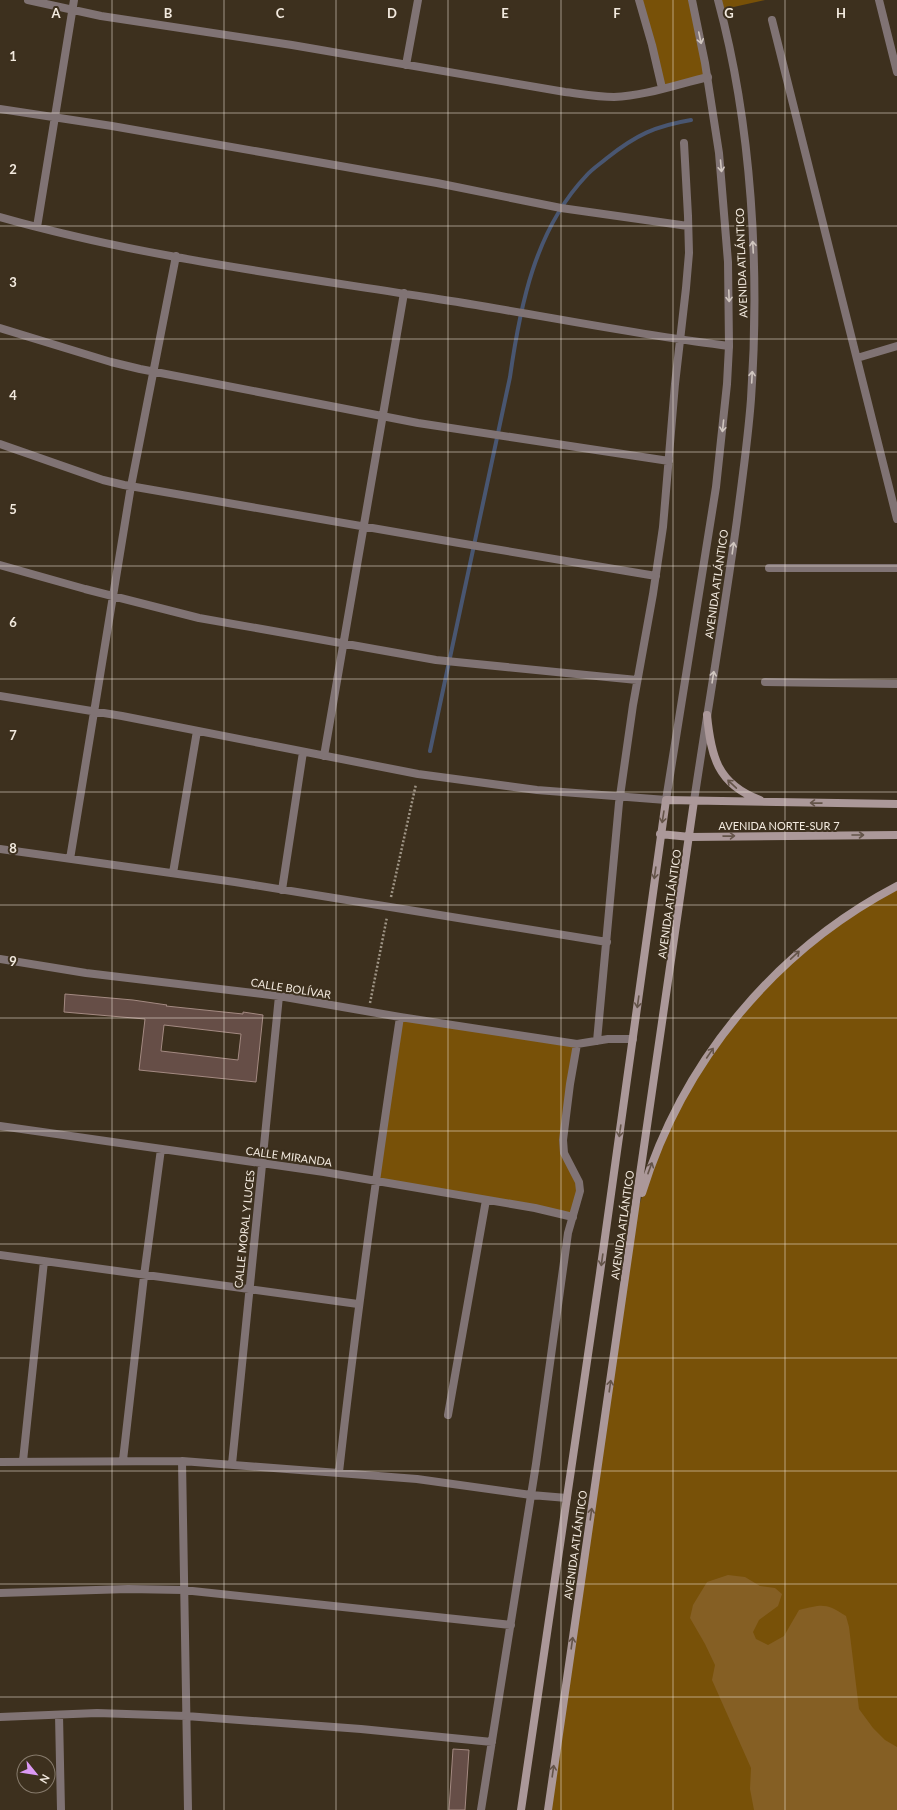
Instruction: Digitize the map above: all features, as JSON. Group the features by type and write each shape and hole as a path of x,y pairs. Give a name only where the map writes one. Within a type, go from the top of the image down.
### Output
{"main road":[{"path":"707,715 710,743 713,755 719,768 737,789 749,796 766,802"},
{"name":"AVENIDA NORTE-SUR 7","path":"666,800 897,804"},
{"name":"AVENIDA ATLÁNTICO","path":"521,1810 633,1039 660,834 666,800"},
{"name":"AVENIDA ATLÁNTICO","path":"548,1810 694,801"},
{"name":"AVENIDA NORTE-SUR 7","path":"660,834 690,837 897,835"},
{"path":"634,1218 659,1144 674,1111 693,1078 741,1010 767,981 800,951 861,906 897,886"}],"street":[{"path":"28,0 72,10 594,96 622,96 708,77"},
{"path":"38,227 74,0"},
{"path":"406,65 418,0"},
{"path":"639,0 662,88"},
{"name":"AVENIDA ATLÁNTICO","path":"666,800 716,487 727,391 729,346 728,262 720,153 708,77 692,0"},
{"name":"AVENIDA ATLÁNTICO","path":"694,801 730,573 746,454 751,400 755,312 752,230 743,133 729,48 718,0"},
{"path":"879,0 897,72"},
{"path":"772,20 897,519"},
{"path":"0,109 437,183 568,209 688,226"},
{"path":"597,1041 620,797 637,680 656,576 663,527 689,253 684,143"},
{"path":"0,217 81,239 176,256 521,311 681,340 729,346"},
{"path":"70,859 131,486 152,372 176,256"},
{"path":"324,756 404,293"},
{"path":"0,328 111,362 152,372 382,416 669,461"},
{"path":"857,358 897,346"},
{"path":"0,444 103,480 131,486 459,544 656,576"},
{"path":"0,565 199,618 436,660 637,680"},
{"path":"770,568 897,568"},
{"path":"765,682 897,684"},
{"path":"0,696 197,731 418,774 537,790 666,800"},
{"path":"174,873 197,731"},
{"path":"282,890 303,752"},
{"path":"0,849 174,873 607,942"},
{"name":"CALLE BOLÍVAR","path":"0,959 86,973 279,996 368,1012 577,1044 597,1041 633,1039"},
{"name":"CALLE MORAL Y LUCES","path":"232,1464 248,1290 263,1163 279,996"},
{"path":"339,1472 358,1304 400,1017"},
{"path":"481,1810 531,1495 568,1233 580,1191 579,1182 564,1153 570,1084 577,1044"},
{"name":"CALLE MIRANDA","path":"0,1126 263,1163 486,1200 573,1217"},
{"path":"123,1460 144,1276 161,1149"},
{"path":"448,1415 486,1200"},
{"path":"0,1255 144,1276 358,1304"},
{"path":"22,1461 44,1262"},
{"path":"0,1462 123,1460 232,1464 417,1479 531,1495 567,1498"},
{"path":"182,1461 183,1590 188,1810"},
{"path":"0,1593 128,1589 183,1590 511,1625"},
{"path":"0,1717 97,1713 186,1716 361,1729 492,1742"},
{"path":"60,1715 61,1810"}],"path":[{"path":"368,1012 418,774"}],"shaded area":[{"path":"639,0 692,0 708,77 662,88"},
{"path":"718,0 765,0 720,10"},
{"path":"897,886 897,1810 548,1810 635,1218 659,1144 717,1043 800,951"},
{"path":"400,1017 577,1044 563,1140 579,1182 573,1217 375,1181"},
{"path":"728,1575 745,1577 760,1586 775,1588 782,1594 778,1606 759,1620 753,1632 756,1639 768,1645 784,1636 799,1610 824,1606 834,1609 846,1616 849,1627 859,1709 873,1728 885,1740 897,1747 897,1810 754,1810 750,1789 751,1768 712,1680 715,1665 690,1618 693,1605 707,1582"}],"building":[{"path":"65,994 133,1000 167,1005 166,1006 263,1015 256,1082 139,1070 145,1019 64,1012","holes":["164,1025 241,1034 238,1060 161,1051"]},
{"path":"453,1749 469,1750 465,1810 449,1810"}],"waterway":[{"path":"430,751 510,377 519,323 525,296 542,245 554,220 569,197 593,169 617,150 637,137 667,125 691,120"}]}
